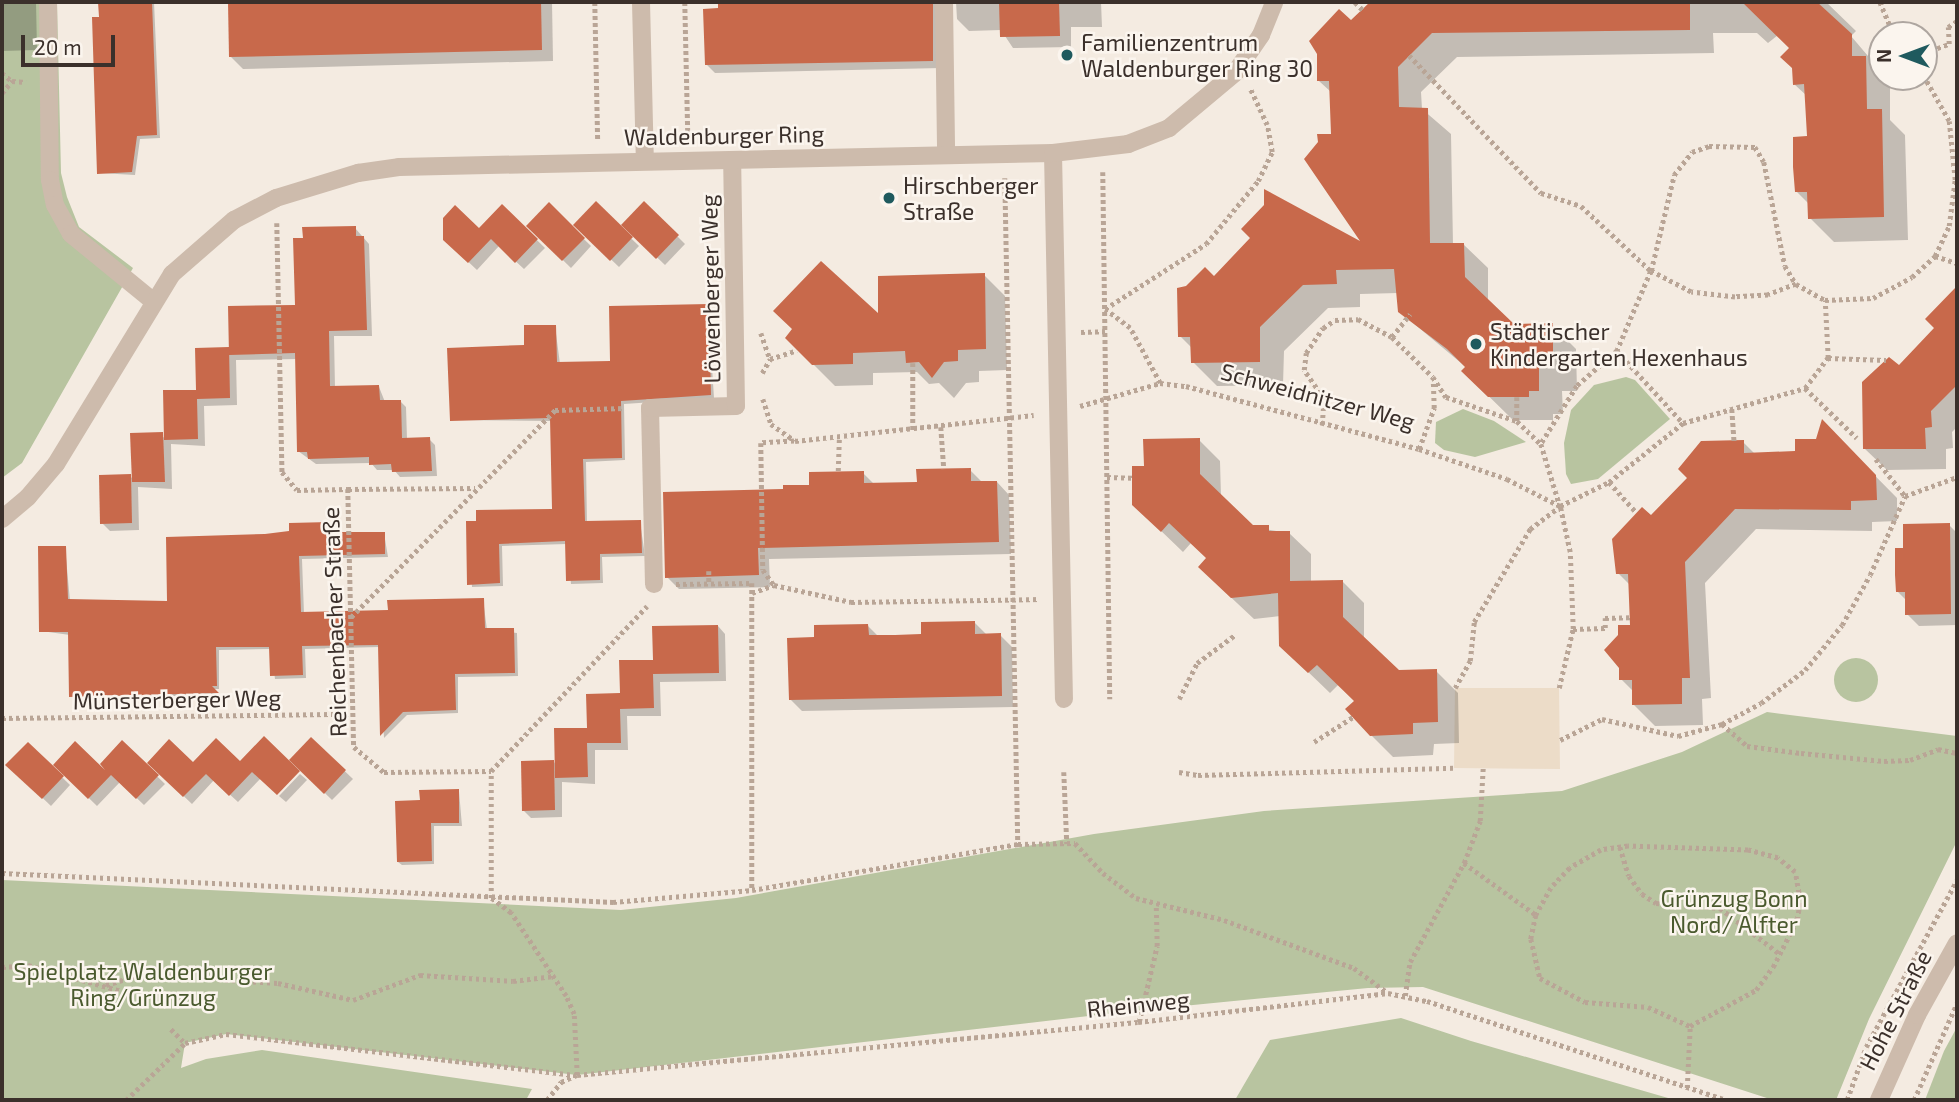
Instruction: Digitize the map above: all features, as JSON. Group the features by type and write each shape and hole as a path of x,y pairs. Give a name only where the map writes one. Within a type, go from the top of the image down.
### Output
{"street":[{"path":"48,2 50,180 55,205 72,234 153,301"},
{"path":"641,2 645,161"},
{"path":"944,2 946,153"},
{"name":"Waldenburger Ring","path":"2,519 28,497 56,464 153,301 172,274 223,229 276,198 358,173 399,167 946,153 1053,153 1128,144 1169,128 1235,73 1261,35 1274,2"},
{"path":"1053,153 1064,699"},
{"name":"Löwenberger Weg","path":"650,408 736,406 732,160"},
{"path":"650,408 654,584"},
{"name":"Hohe Straße","path":"1879,1100 1917,1014 1957,943"}],"path":[{"path":"595,2 598,162"},
{"path":"685,2 688,161"},
{"path":"1355,2 1363,10"},
{"path":"1880,2 1888,21"},
{"path":"1938,48 1949,44 1948,27 1957,21"},
{"path":"1409,55 1541,193 1581,206 1651,271 1691,292 1735,297 1768,295 1796,284"},
{"path":"1105,309 1206,244 1258,181 1272,152 1267,125 1252,92 1235,73"},
{"path":"2,93 12,81"},
{"path":"1542,444 1577,386 1617,351 1651,271 1674,175 1692,152 1739,144 1755,147 1764,162 1785,266 1796,284 1825,300 1872,298 1912,277 1935,256 1949,226 1955,180 1949,121 1932,91"},
{"path":"1949,121 1957,122"},
{"path":"1103,147 1110,699"},
{"path":"1005,152 1018,844"},
{"name":"Reichenbacher Straße","path":"276,198 282,472 297,490 348,489 354,747 384,772 491,771"},
{"path":"1949,226 1957,226"},
{"path":"1935,256 1957,263"},
{"path":"1455,688 1470,661 1474,622 1530,528 1560,506 1609,482 1683,423 1805,388 1828,358 1825,300"},
{"path":"1105,309 1130,328 1160,383"},
{"path":"1392,337 1410,314"},
{"path":"1322,425 1324,399 1304,370 1306,354 1323,328 1335,320 1358,319 1392,337 1433,377 1446,397 1517,421 1542,444 1570,552 1573,629 1559,688"},
{"path":"762,383 770,359 797,350"},
{"path":"1617,351 1683,423"},
{"path":"1828,358 1886,360"},
{"path":"913,363 913,430"},
{"path":"1419,449 1434,408 1433,377"},
{"name":"Schweidnitzer Weg","path":"774,585 763,570 761,443 839,439 1058,412 1160,383 1185,386 1419,449 1507,479 1560,506"},
{"path":"1805,388 1857,438"},
{"path":"762,394 771,424 795,440"},
{"path":"1517,397 1517,421"},
{"path":"351,617 555,410 650,408"},
{"path":"1732,409 1734,440"},
{"path":"941,427 944,469"},
{"path":"838,471 839,439"},
{"path":"1876,459 1905,496"},
{"path":"1107,477 1132,478"},
{"path":"1559,740 1602,719 1678,736 1722,724 1805,670 1842,625 1905,496 1957,477"},
{"path":"1609,482 1636,512"},
{"path":"348,489 476,488"},
{"path":"709,570 709,584"},
{"path":"491,898 491,771 654,599 654,584 752,583 752,890"},
{"path":"752,593 774,585 851,601 1062,598"},
{"path":"1573,629 1605,628 1605,618 1630,617"},
{"path":"1179,699 1197,663 1235,635"},
{"name":"Münsterberger Weg","path":"2,718 352,714"},
{"path":"1314,742 1353,717"},
{"path":"1722,724 1746,746 1801,753 1884,761 1910,760 1938,749 1957,753"},
{"path":"1179,772 1307,774 1454,768"},
{"path":"1405,996 1410,962 1464,863 1479,821 1483,768"},
{"path":"1064,772 1067,845"},
{"path":"2,873 613,902 752,890 1018,844 1075,843 1122,890 1156,906 1224,920 1354,968 1388,993"},
{"path":"1620,847 1629,876 1656,903 1720,908 1780,954"},
{"path":"1620,847 1748,850 1778,858 1795,872 1800,900 1797,920 1780,954 1755,990 1690,1026 1648,1007 1586,1002 1540,978 1531,939 1536,915 1550,888 1570,868 1601,849 1620,847"},
{"path":"1464,863 1536,915"},
{"path":"1847,1100 1866,1048 1957,880"},
{"path":"491,898 511,913 554,976 574,1014 577,1075 561,1082 547,1100"},
{"path":"1138,1022 1157,946 1156,906"},
{"path":"2,967 27,965 128,993"},
{"path":"106,985 141,974 278,983 353,1000 419,975 513,981 554,976"},
{"name":"Rheinweg","path":"185,1044 226,1034 577,1075 1138,1022 1388,993 1405,996 1727,1100"},
{"path":"1914,1100 1957,1003"},
{"path":"1687,1088 1690,1026"},
{"path":"126,1100 185,1044 171,1029"}],"green space":[{"path":"2,2 57,2 61,173 67,197 79,227 133,268 22,463 2,478"},
{"path":"1626,377 1635,380 1670,419 1598,479 1571,484 1566,474 1564,443 1571,410 1594,385"},
{"path":"1463,409 1494,421 1526,442 1475,457 1444,450 1435,443 1436,422"},
{"path":"1856,658 1865,659 1872,664 1877,671 1877,689 1872,696 1865,701 1856,702 1847,701 1840,696 1835,689 1834,680 1835,671 1840,664 1847,659"},
{"name":"Grünzug Bonn Nord/ Alfter","path":"1767,712 1957,736 1957,841 1869,1019 1836,1100 1773,1100 1423,987 1368,988 1132,1011 577,1075 226,1034 185,1043 181,1068 206,1059 262,1050 532,1089 526,1100 2,1100 2,880 621,910 736,898 1094,834 1264,811 1562,791 1682,752"},
{"path":"1401,1018 1675,1100 1235,1100 1270,1040"},
{"path":"1957,1027 1957,1100 1925,1100 1944,1051"}],"shaded area":[{"path":"1455,688 1559,688 1560,769 1454,768"}],"building":[{"path":"98,2 152,2 157,135 137,136 132,172 97,174 92,17 99,17"},
{"path":"228,2 541,2 542,50 229,57"},
{"path":"718,2 933,2 933,61 705,65 703,9 718,8"},
{"path":"999,2 1059,2 1060,36 1000,37"},
{"path":"1370,2 1690,2 1690,30 1432,33 1398,67 1399,107 1428,108 1430,243 1464,243 1465,277 1514,324 1553,323 1553,368 1539,368 1539,391 1529,391 1529,397 1488,397 1461,371 1465,367 1447,349 1398,312 1394,269 1336,270 1337,284 1303,285 1260,327 1260,362 1191,363 1190,337 1178,337 1177,288 1186,286 1205,267 1214,276 1250,238 1241,229 1264,205 1264,189 1360,241 1304,159 1318,142 1317,134 1331,134 1329,81 1317,81 1317,54 1309,41 1339,9 1351,20"},
{"path":"1742,2 1817,2 1852,34 1852,56 1866,56 1867,109 1882,109 1884,217 1808,219 1807,192 1795,192 1793,167 1793,137 1807,136 1804,84 1793,85 1792,68 1780,57 1789,48"},
{"path":"596,201 633,237 610,261 573,225"},
{"path":"644,201 679,235 656,259 621,225"},
{"path":"549,202 585,238 562,261 526,226"},
{"path":"502,204 538,239 515,263 491,239 468,263 443,240 443,218 455,205 479,228"},
{"path":"356,226 356,236 364,236 367,330 329,331 330,386 379,385 380,400 401,400 402,438 430,437 432,471 392,472 391,464 369,465 369,457 308,459 307,452 297,452 295,353 229,355 228,306 295,305 293,238 303,238 302,227"},
{"path":"821,261 878,313 878,276 985,273 986,349 958,350 958,361 944,362 932,378 919,362 906,363 905,351 853,353 853,364 812,365 785,338 792,329 773,311"},
{"path":"1957,286 1957,385 1931,411 1932,427 1925,428 1926,449 1863,449 1862,382 1889,357 1899,365 1934,328 1925,319"},
{"path":"709,304 711,395 621,401 622,458 583,459 585,521 641,520 642,553 600,554 600,580 566,581 565,541 499,544 500,583 467,585 466,521 476,521 476,510 552,509 550,418 450,421 447,348 524,345 524,325 556,325 557,362 610,361 609,306"},
{"path":"229,347 230,398 197,399 198,439 164,440 163,390 196,390 195,348"},
{"path":"1822,419 1876,475 1877,500 1851,501 1851,510 1735,509 1685,562 1690,678 1682,678 1682,704 1632,705 1632,680 1619,680 1619,668 1604,650 1618,635 1618,625 1630,625 1628,574 1616,574 1612,539 1642,507 1651,515 1687,478 1678,469 1701,441 1744,440 1744,453 1795,451 1795,439 1816,439"},
{"path":"163,432 165,482 132,482 130,433"},
{"path":"1200,438 1200,474 1253,525 1269,525 1269,531 1290,531 1290,581 1343,580 1343,617 1399,670 1437,669 1438,722 1413,723 1413,734 1370,736 1345,709 1354,701 1317,665 1308,673 1279,646 1278,593 1231,598 1198,567 1206,558 1169,523 1161,532 1132,505 1132,466 1144,466 1143,439"},
{"path":"971,468 971,481 997,481 999,542 758,548 759,575 665,578 663,492 783,489 783,485 809,485 809,472 864,471 864,483 917,482 916,469"},
{"path":"131,474 132,523 100,524 99,475"},
{"path":"330,522 330,532 385,532 385,554 299,556 301,612 388,610 387,600 484,598 485,628 514,628 515,673 455,674 456,710 403,712 380,736 378,645 302,646 303,675 270,676 269,647 216,647 217,686 212,686 219,693 69,697 68,632 39,632 38,546 66,546 68,599 167,601 166,537 265,534 289,531 289,523"},
{"path":"1950,523 1951,614 1905,615 1905,592 1896,592 1895,575 1895,548 1903,548 1903,524"},
{"path":"975,621 975,634 1001,633 1002,696 789,700 787,638 814,637 814,625 868,624 869,635 895,635 921,634 921,622"},
{"path":"718,625 719,673 653,674 654,708 620,709 621,743 587,743 588,777 555,778 554,728 587,728 586,694 620,693 619,660 653,660 652,626"},
{"path":"264,736 300,771 277,795 252,772 229,796 206,774 183,797 147,763 169,739 193,762 216,738 240,761"},
{"path":"311,737 346,770 324,794 289,760"},
{"path":"122,740 159,775 136,799 111,775 88,799 53,765 75,741 105,770 100,764"},
{"path":"28,742 64,776 42,799 5,765"},
{"path":"554,760 555,810 522,811 521,761"},
{"path":"459,789 459,823 431,823 432,861 397,862 395,801 420,800 419,790"}],"place":[{"name":"Familienzentrum Waldenburger Ring 30","path":"1067,55"},
{"name":"Hirschberger Straße","path":"889,198"},
{"name":"Städtischer Kindergarten Hexenhaus","path":"1476,344"}],"park label":[{"name":"Spielplatz Waldenburger Ring/Grünzug","path":"143,984"}]}
